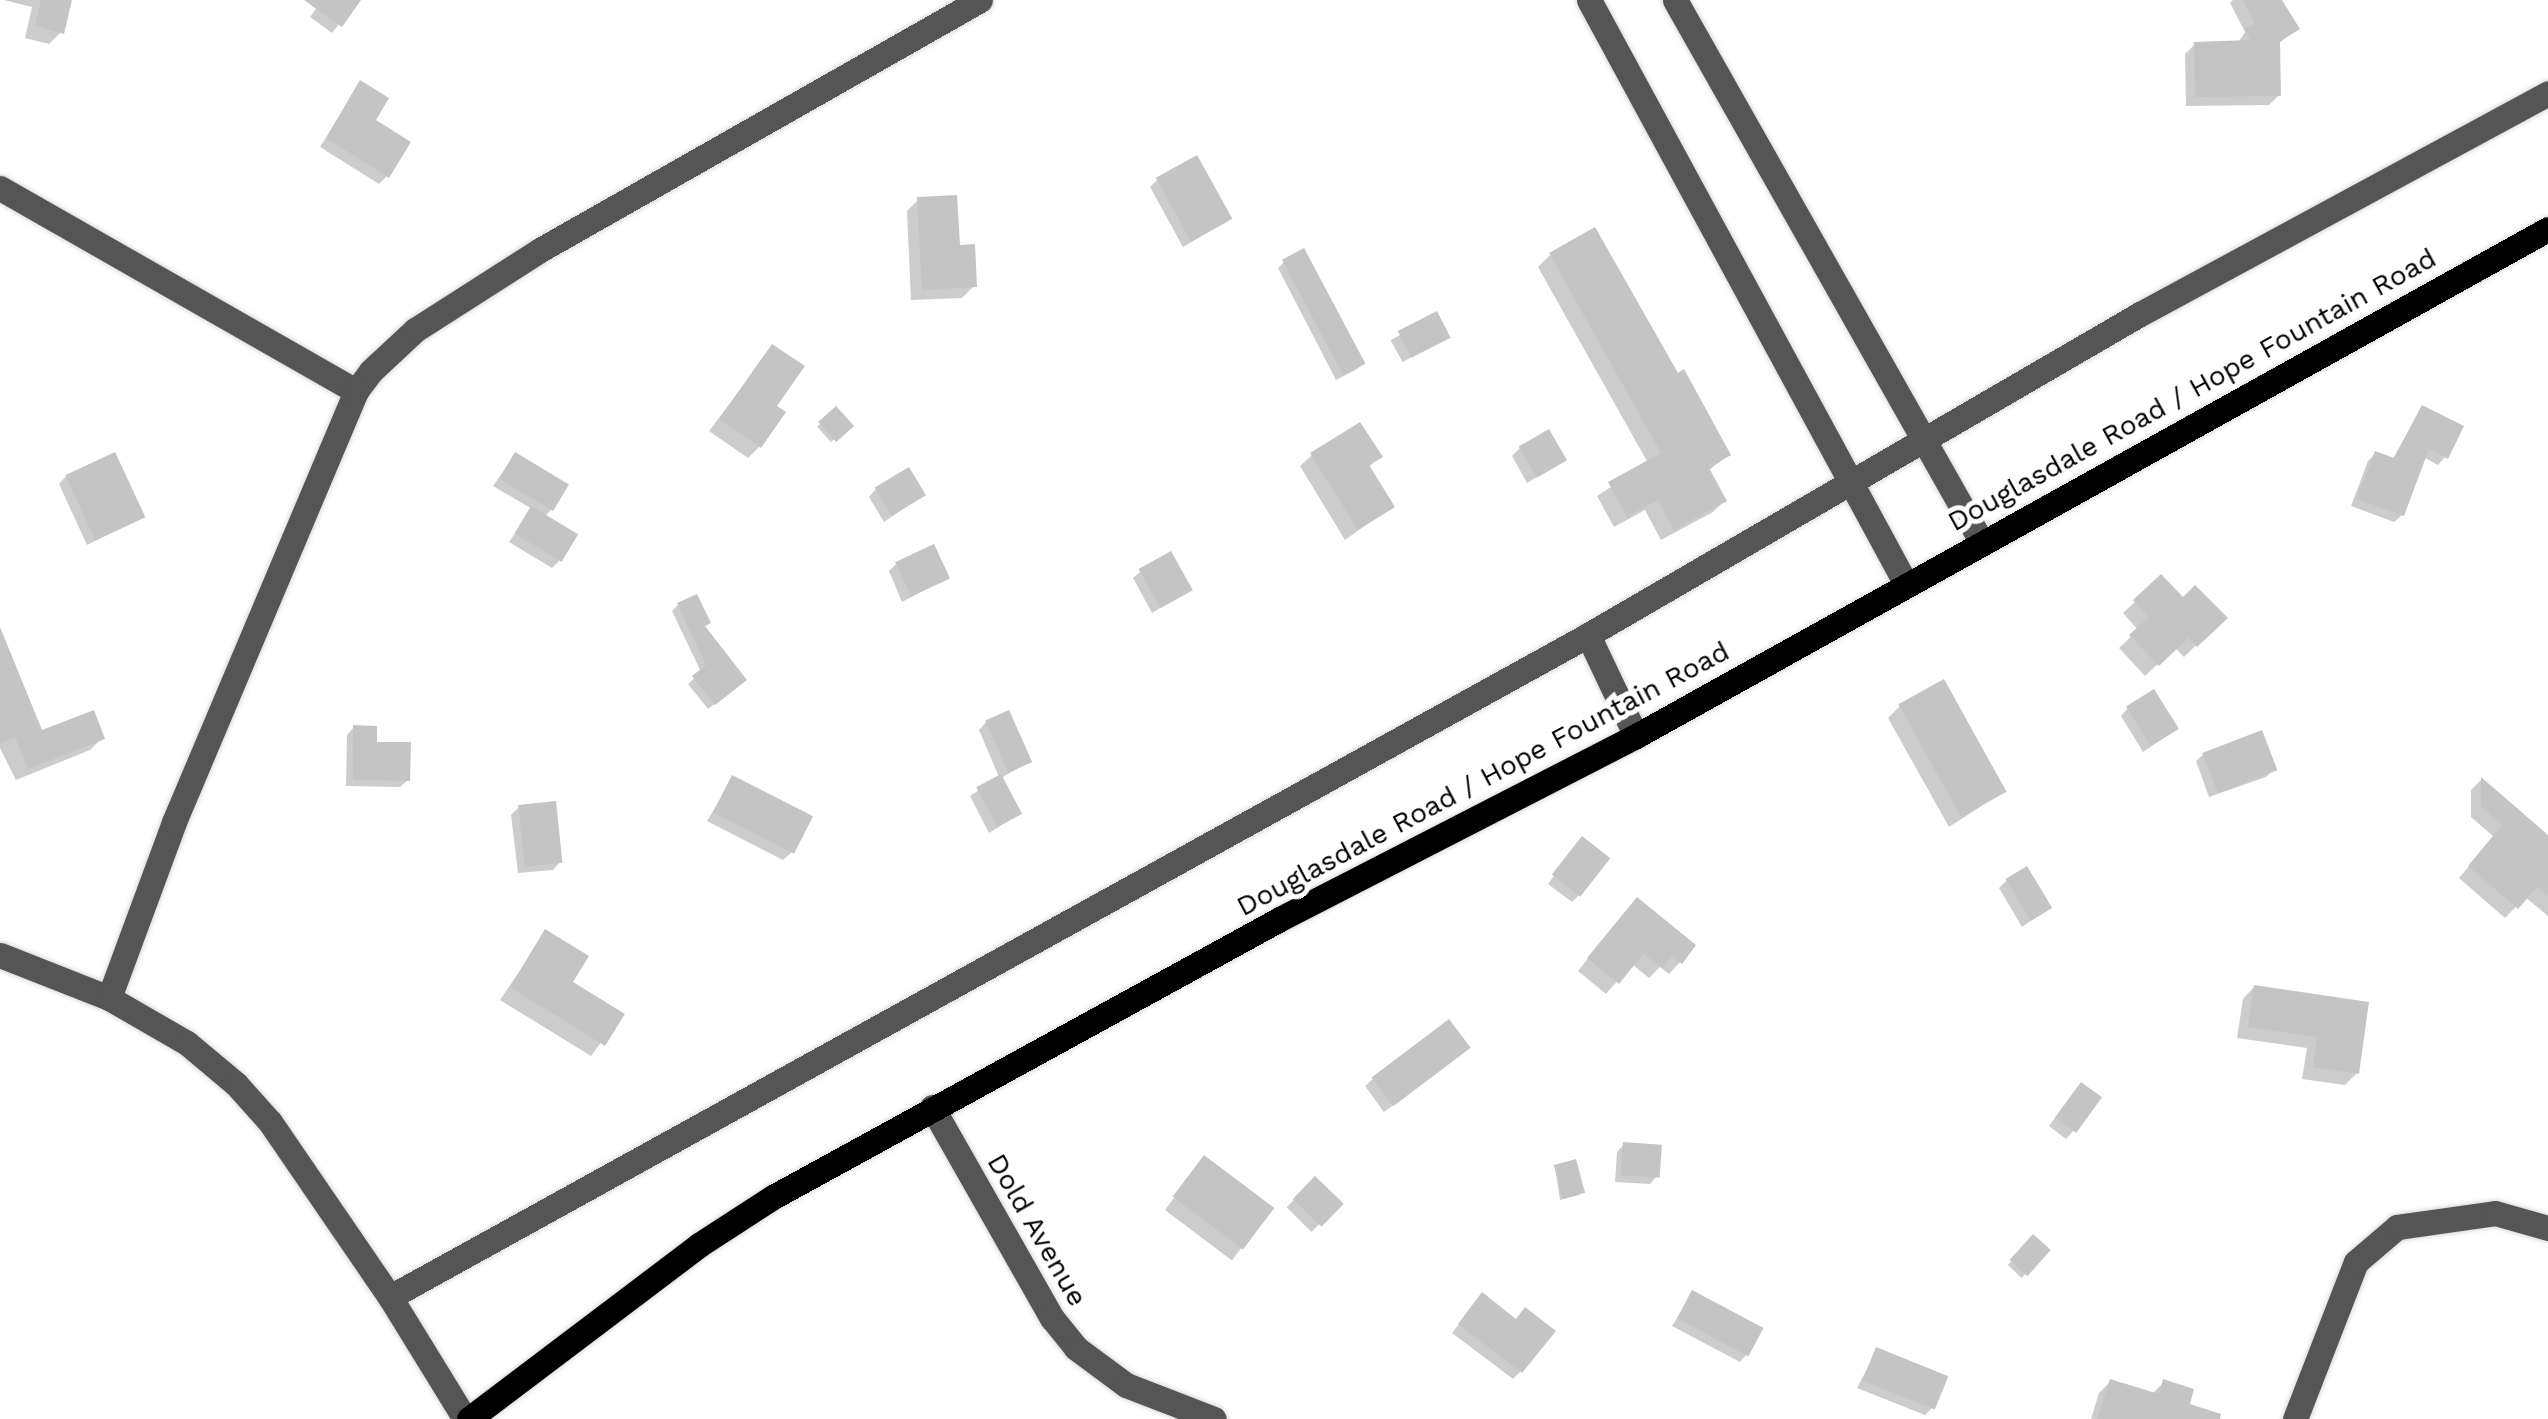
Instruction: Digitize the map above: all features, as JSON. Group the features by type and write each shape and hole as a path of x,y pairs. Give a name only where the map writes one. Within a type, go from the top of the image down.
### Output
{"main road":[{"name":"Douglasdale Road / Hope Fountain Road","path":"467,1419 699,1245 932,1107 1280,919 1636,736 2548,229"}],"street":[{"path":"109,998 174,822 356,391 403,339 477,290 980,0"},
{"path":"1589,0 1854,481 1906,584"},
{"path":"1675,0 1981,541"},
{"path":"390,1296 1588,634 2140,314 2548,93"},
{"path":"0,188 356,391"},
{"path":"1588,634 1636,736"},
{"path":"0,955 109,998 188,1042 236,1084 270,1122 390,1296 467,1419"},
{"name":"Dold Avenue","path":"932,1107 1052,1318 1076,1348 1126,1385 1214,1419"},
{"path":"2296,1419 2356,1262 2397,1227 2495,1214 2548,1228"}],"building":[{"path":"41,0 72,0 64,34 35,26"},
{"path":"304,0 361,0 342,27"},
{"path":"2243,0 2282,0 2300,29 2280,41 2281,96 2195,97 2194,42 2250,40 2245,28 2255,24"},
{"path":"360,80 389,98 376,120 411,142 389,178 326,138"},
{"path":"1197,155 1232,219 1191,242 1156,178"},
{"path":"957,195 960,245 975,244 977,287 922,290 917,197"},
{"path":"1595,227 1678,373 1684,369 1731,455 1709,468 1727,501 1674,530 1658,500 1627,517 1608,482 1661,453 1549,253"},
{"path":"1304,248 1366,364 1343,375 1282,260"},
{"path":"1437,311 1451,338 1411,358 1398,331"},
{"path":"772,344 805,366 777,406 786,412 761,448 719,419"},
{"path":"2422,405 2464,426 2448,459 2429,449 2404,516 2357,499 2375,451 2394,458"},
{"path":"836,406 854,426 836,442 818,422"},
{"path":"1360,422 1383,457 1369,465 1395,507 1358,530 1310,453"},
{"path":"1549,429 1567,460 1537,478 1519,446"},
{"path":"115,452 145,517 96,540 65,475"},
{"path":"515,452 569,484 553,511 499,479"},
{"path":"909,467 926,495 892,516 875,488"},
{"path":"531,506 578,534 562,562 515,533"},
{"path":"934,544 950,578 911,597 895,562"},
{"path":"1171,551 1193,590 1160,608 1139,569"},
{"path":"2161,574 2183,597 2195,585 2228,618 2197,647 2188,638 2159,666 2129,635 2149,617 2133,600"},
{"path":"697,594 711,623 705,626 747,680 715,705 692,676 706,665 677,603"},
{"path":"0,627 42,730 94,710 105,739 28,769 15,737 0,743"},
{"path":"1944,679 2007,792 1961,817 1899,704"},
{"path":"2154,689 2179,729 2151,746 2126,706"},
{"path":"1009,710 1032,762 1008,773 985,721"},
{"path":"353,725 377,726 377,742 411,742 410,781 353,780"},
{"path":"2262,730 2277,770 2218,793 2202,753"},
{"path":"1001,774 1022,814 997,827 976,787"},
{"path":"732,775 813,816 794,854 713,812"},
{"path":"2481,777 2548,835 2548,896 2537,887 2518,909 2468,866 2502,825 2481,806"},
{"path":"556,801 562,863 525,867 518,805"},
{"path":"1582,836 1610,858 1580,897 1552,875"},
{"path":"2027,866 2052,908 2031,921 2006,879"},
{"path":"1637,897 1696,945 1682,964 1672,956 1662,968 1644,953 1619,984 1587,958"},
{"path":"545,929 589,956 573,982 625,1014 605,1046 510,987"},
{"path":"2254,985 2369,1002 2359,1074 2313,1067 2317,1037 2248,1027"},
{"path":"1449,1019 1471,1048 1393,1106 1372,1077"},
{"path":"2081,1082 2102,1097 2076,1133 2055,1118"},
{"path":"1623,1142 1662,1145 1660,1178 1621,1175"},
{"path":"1204,1155 1274,1208 1243,1249 1173,1197"},
{"path":"1576,1159 1585,1193 1563,1199 1554,1165"},
{"path":"1315,1176 1344,1204 1322,1227 1293,1199"},
{"path":"2033,1234 2051,1250 2027,1276 2010,1260"},
{"path":"1692,1290 1764,1328 1748,1356 1677,1318"},
{"path":"1482,1292 1516,1319 1525,1307 1556,1331 1522,1373 1458,1324"},
{"path":"1876,1347 1948,1376 1935,1410 1863,1380"},
{"path":"2110,1379 2159,1394 2163,1379 2194,1389 2190,1404 2221,1414 2220,1419 2097,1419"}]}
